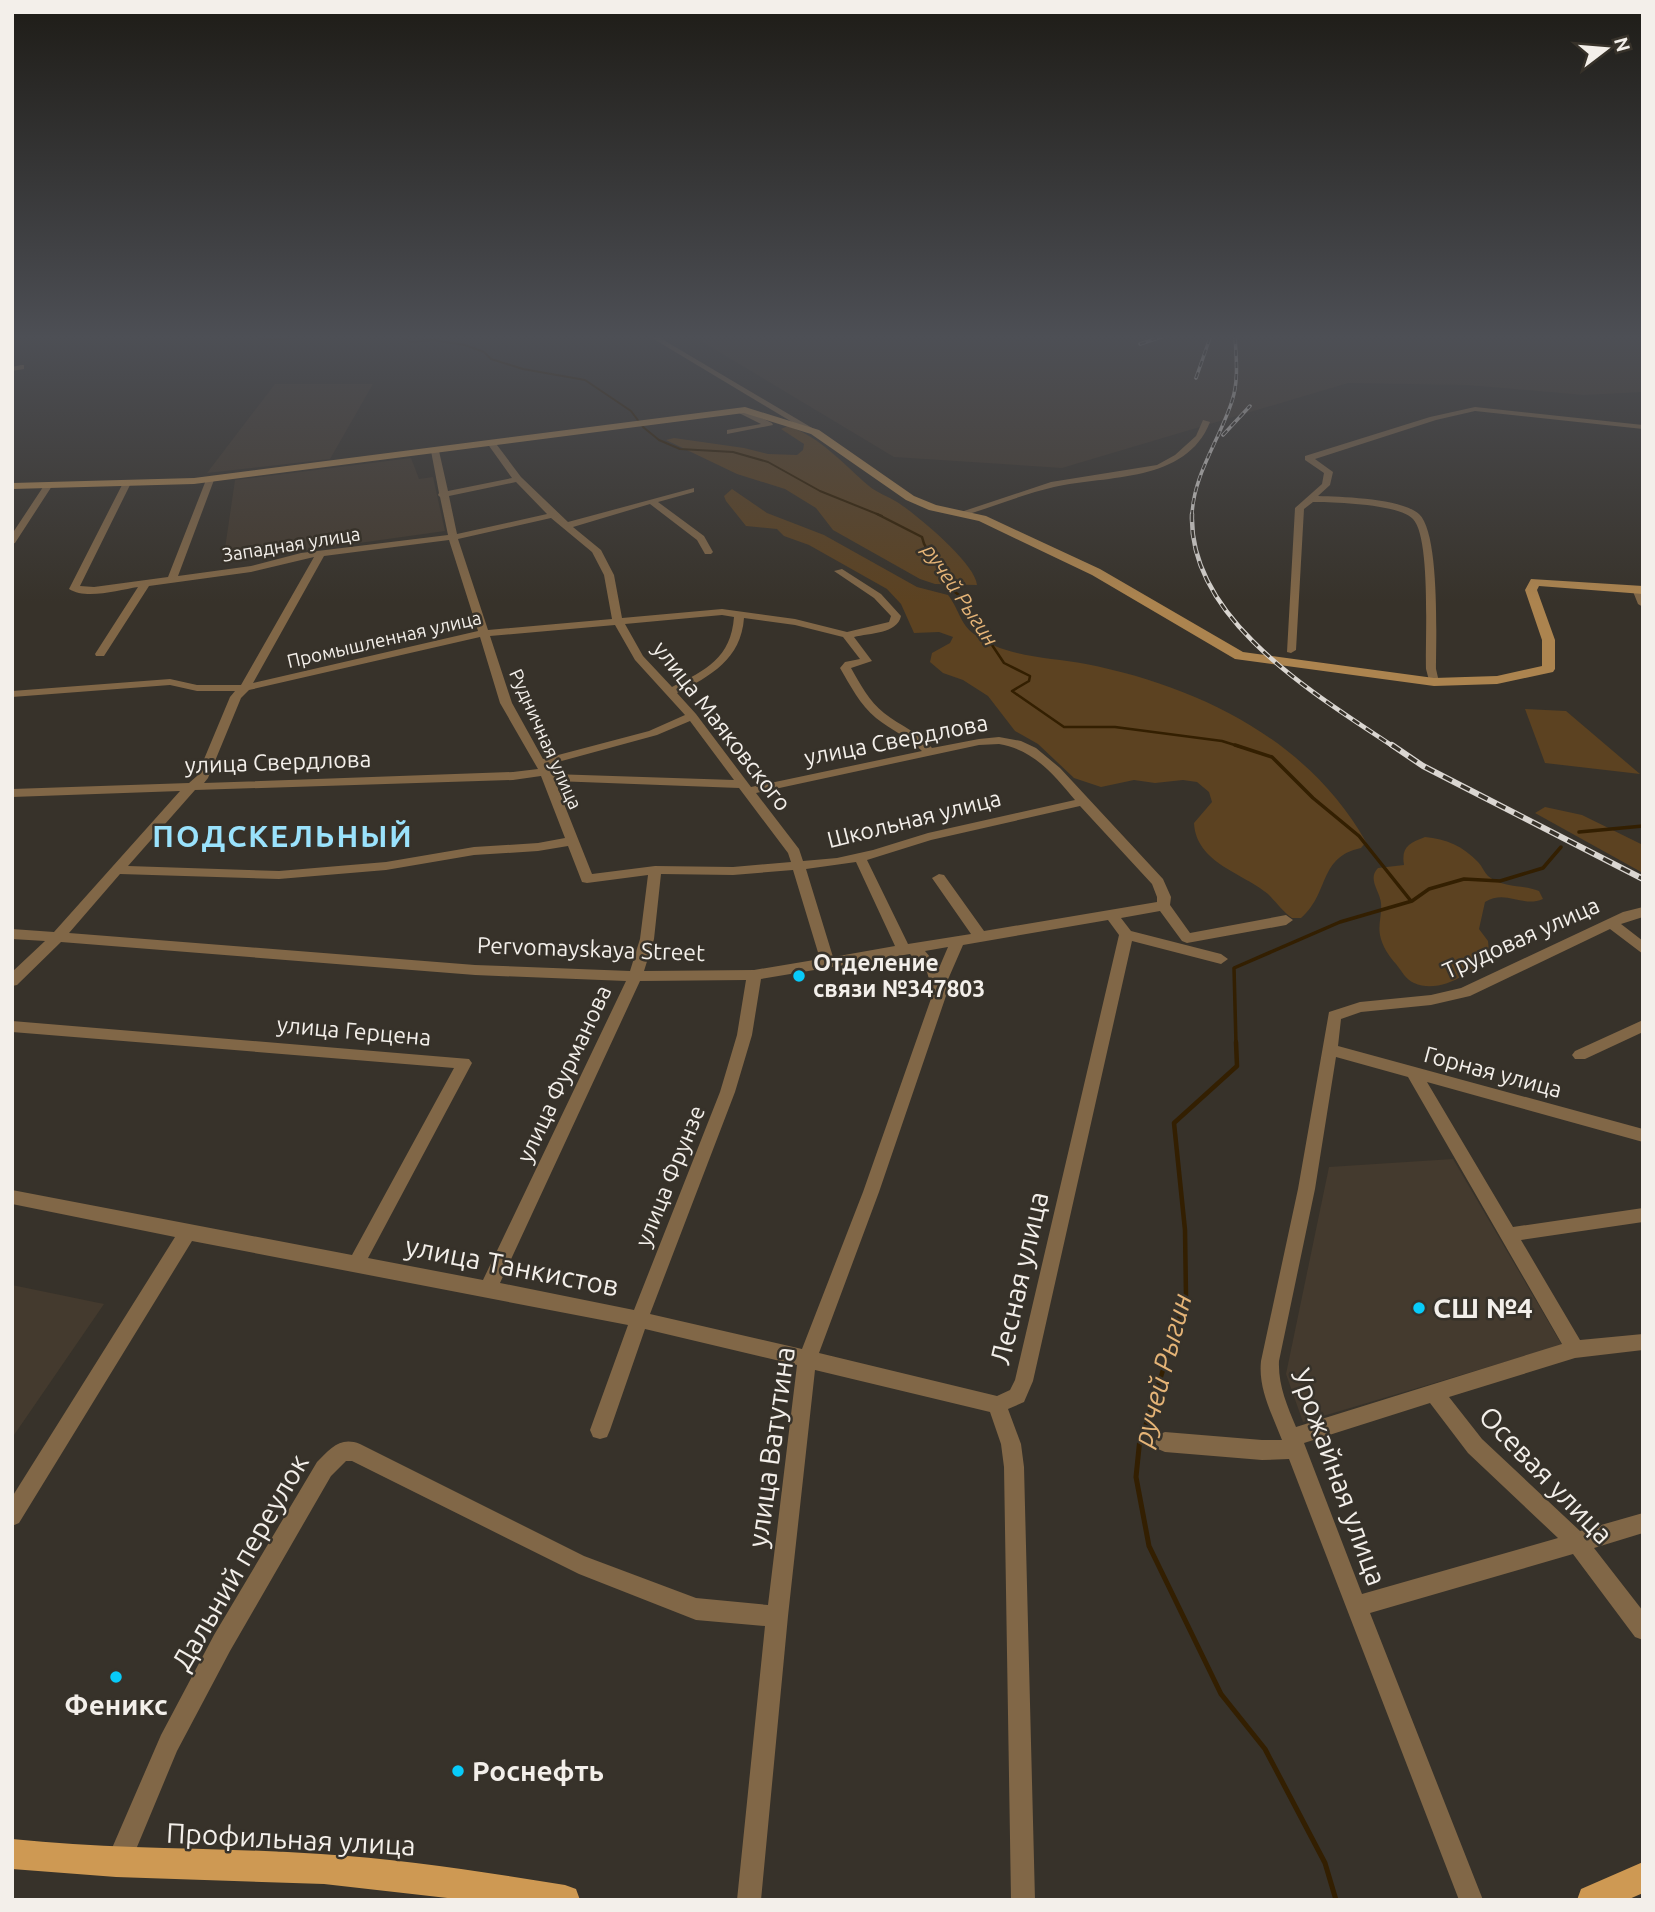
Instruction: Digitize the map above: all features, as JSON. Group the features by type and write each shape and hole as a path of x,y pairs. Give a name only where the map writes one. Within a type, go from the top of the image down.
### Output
{"main road":[{"name":"Профильная улица","path":"12,1854 117,1864 291,1867 476,1886 565,1900"},
{"path":"1592,1900 1643,1877"}],"street":[{"path":"12,486 126,485 210,480 647,424"},
{"path":"730,432 768,424"},
{"path":"793,424 815,432"},
{"path":"802,424 910,498 933,508 982,518 1125,587 1229,653 1434,682 1497,680 1548,669 1551,658 1546,632 1531,590 1535,582 1640,590 1643,604"},
{"path":"964,513 1051,485 1159,467 1178,457 1200,437 1205,424"},
{"path":"1291,650 1298,513 1300,508 1326,485 1329,472 1308,458 1347,449 1418,424"},
{"path":"1619,424 1643,427"},
{"name":"улица Маяковского","path":"491,443 518,479 553,515 596,550 605,564 618,621 639,658 692,716 747,787 800,864 828,962"},
{"name":"Рудничная улица","path":"435,451 442,495 453,537 506,703 544,771 587,879"},
{"path":"442,495 518,479"},
{"path":"172,580 210,480"},
{"name":"Западная улица","path":"126,485 74,589 145,584 320,555 453,537 553,515"},
{"path":"12,541 48,486"},
{"path":"568,525 691,490"},
{"path":"1312,499 1377,505 1417,516 1429,563 1431,669 1434,682"},
{"path":"650,501 701,538 708,552"},
{"path":"12,981 58,937 202,778 236,697 245,688 320,555"},
{"name":"Промышленная улица","path":"12,694 170,682 197,688 245,688 485,633 710,613 795,622 847,635 894,624 896,616 891,607 863,585 839,571"},
{"path":"100,654 145,584"},
{"path":"671,692 725,660 736,644 739,614"},
{"path":"847,635 867,660 845,668 876,712 913,734 930,753"},
{"path":"544,771 653,733 692,716"},
{"name":"улица Свердлова","path":"12,793 544,771 747,787 979,742 1009,740 1053,764 1083,802"},
{"path":"1083,802 1158,882 1164,897 1163,906 1187,938 1286,920"},
{"name":"Школьная улица","path":"587,879 655,870 733,871 860,858 928,837 1083,802"},
{"path":"117,870 279,875 386,866 474,851 538,847 572,841"},
{"path":"860,858 909,949 930,962 940,984"},
{"name":"улица Фурманова","path":"488,1289 635,977 652,912 655,870"},
{"path":"939,878 980,936"},
{"name":"Pervomayskaya Street","path":"12,934 394,964 635,977 754,975 1163,906"},
{"name":"Трудовая улица","path":"1334,1016 1360,1007 1431,1000 1465,992 1635,912 1643,912"},
{"path":"1112,915 1126,935 1221,959"},
{"path":"1612,923 1643,949"},
{"name":"Лесная улица","path":"998,1405 1017,1396 1024,1381 1126,935"},
{"name":"улица Ватутина","path":"749,1900 777,1616 807,1360 909,1085 936,1007 940,984 958,940"},
{"name":"улица Фрунзе","path":"600,1430 638,1319 740,1060 752,1006 754,975"},
{"name":"Урожайная улица","path":"1334,1016 1332,1050 1313,1159 1270,1361 1270,1383 1471,1900"},
{"path":"1580,1055 1643,1025"},
{"name":"улица Герцена","path":"12,1026 464,1063 356,1265"},
{"name":"Горная улица","path":"1332,1050 1643,1136"},
{"path":"1414,1074 1575,1349"},
{"name":"улица Танкистов","path":"12,1197 186,1234 638,1319 998,1405"},
{"path":"1507,1235 1643,1215"},
{"path":"12,1516 186,1234"},
{"path":"1166,1442 1249,1450 1295,1443 1434,1392 1575,1349 1643,1342"},
{"name":"Осевая улица","path":"1434,1392 1475,1446 1576,1541 1643,1629"},
{"path":"998,1405 1011,1444 1014,1467 1023,1900"},
{"name":"Дальний переулок","path":"117,1864 157,1769 222,1643 324,1469 342,1451 353,1451 579,1564 696,1608 777,1616"},
{"path":"1355,1607 1643,1523"}],"shaded area":[{"path":"244,424 350,424 330,459 207,473"},
{"path":"839,424 1209,424 1062,468 894,457"},
{"path":"788,426 821,444 872,488 917,517 967,565 977,585 935,584 920,579 833,530 816,508 785,489 737,474 666,440 674,438 768,454 797,455 803,450 804,444 781,429"},
{"path":"411,458 419,479 433,477 445,531 223,562 235,480"},
{"path":"732,489 767,513 824,535 917,587 948,595 965,625 986,642 1014,652 1128,674 1208,703 1246,723 1281,746 1313,774 1342,806 1366,842 1361,848 1338,859 1310,908 1301,918 1292,918 1268,894 1222,866 1203,848 1194,823 1212,802 1209,792 1197,782 1183,780 1155,783 1134,780 1101,787 1074,778 1038,744 1015,731 988,696 963,680 943,673 930,662 932,653 950,643 953,637 939,632 914,633 901,604 887,589 809,545 784,536 777,529 746,526 724,496"},
{"path":"1525,709 1566,711 1640,774 1545,763"},
{"path":"1545,807 1582,815 1643,845 1643,873 1535,813"},
{"path":"1425,837 1460,848 1472,856 1494,880 1539,891 1543,899 1528,901 1500,897 1485,902 1479,929 1488,941 1489,952 1466,974 1435,986 1411,982 1386,951 1380,935 1381,903 1374,881 1378,868 1404,865 1407,846"},
{"path":"1453,1159 1562,1345 1303,1422 1286,1374 1329,1167"},
{"path":"12,1285 104,1304 12,1438"}],"waterway":[{"name":"ручей Рыгин","path":"641,424 659,440 680,449 733,452 768,462 820,491 882,516"},
{"name":"ручей Рыгин","path":"877,514 922,537 928,551 946,574 951,589 968,602 970,612 1004,663 1030,676 1029,681 1012,691 1064,727 1115,727 1222,741 1241,747"},
{"name":"ручей Рыгин","path":"1235,745 1272,757 1313,798 1359,836 1411,901"},
{"name":"ручей Рыгин","path":"1579,832 1643,826"},
{"name":"ручей Рыгин","path":"1236,1044 1234,968 1340,922 1412,901 1429,889 1464,879 1500,881 1543,868 1561,847"},
{"name":"ручей Рыгин","path":"1146,1424 1186,1297 1185,1230 1174,1123 1237,1066 1236,1042"},
{"name":"ручей Рыгин","path":"1147,1423 1140,1438 1136,1477 1149,1546 1221,1694 1265,1749 1325,1863 1336,1900"}],"railway":[{"path":"1192,515 1197,486 1223,424"},
{"path":"1223,435 1233,424"},
{"path":"1192,515 1196,552 1211,588 1234,621 1296,679 1394,747"},
{"path":"1392,745 1423,766 1643,879"}],"place":[{"name":"Отделение связи №347803","path":"799,976"},
{"name":"СШ №4","path":"1419,1308"},
{"name":"Феникс","path":"116,1677"},
{"name":"Роснефть","path":"458,1771"}],"district":[{"name":"ПОДСКЕЛЬНЫЙ","path":"283,837"}]}
